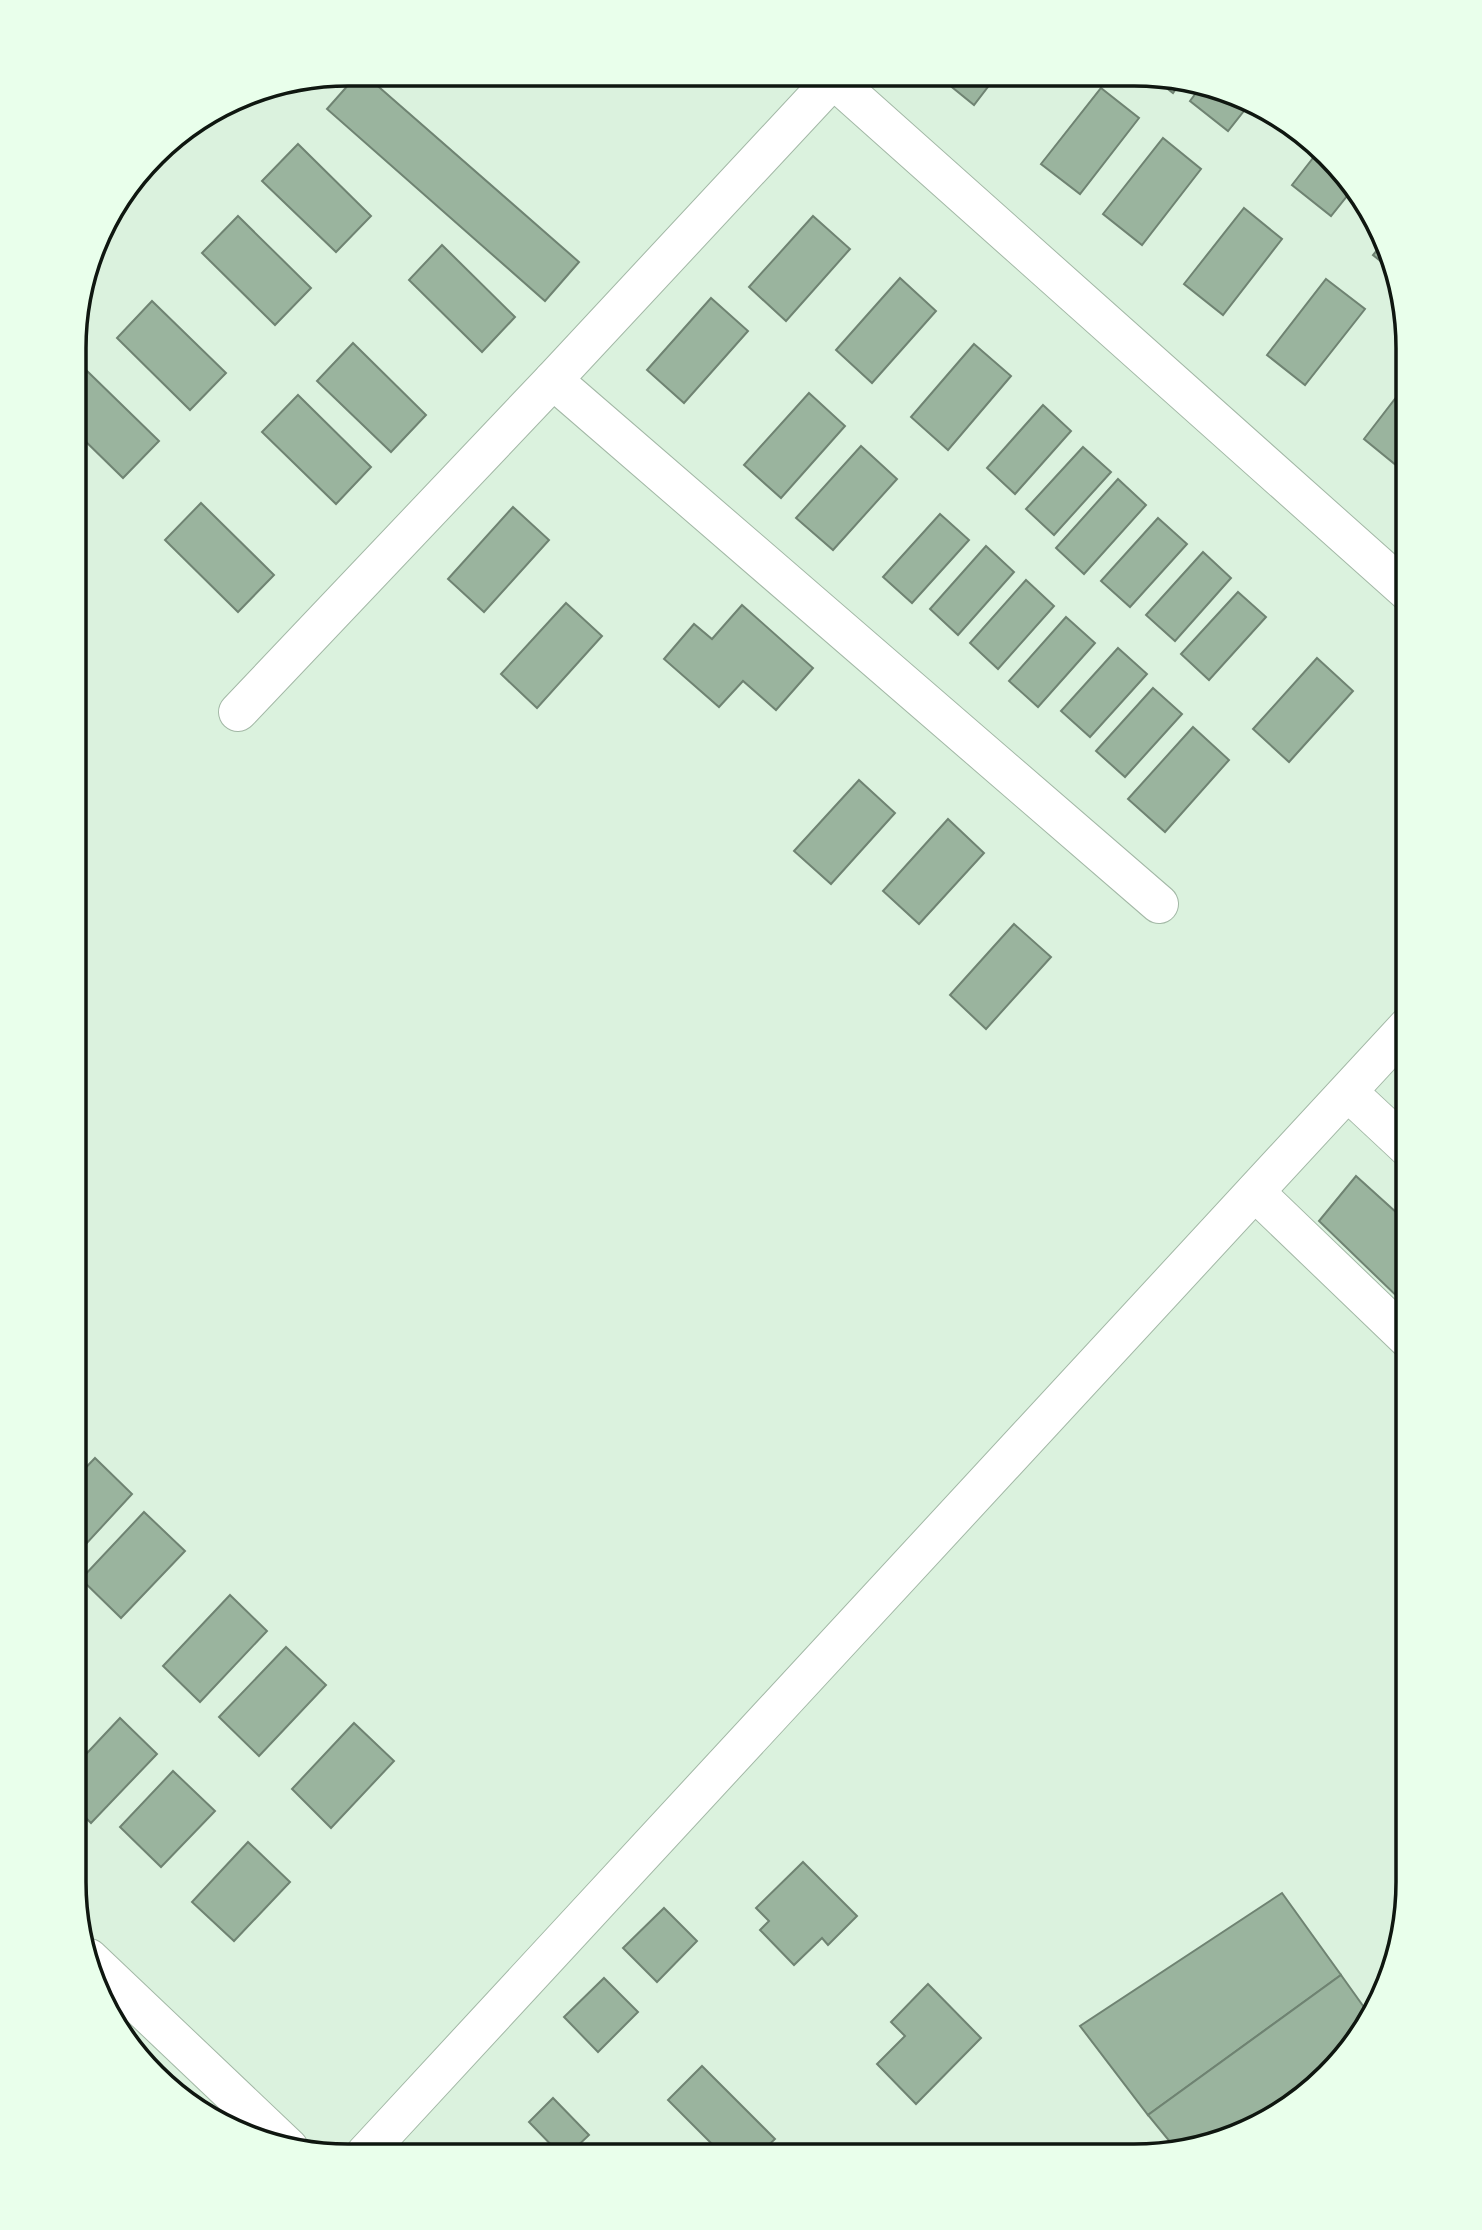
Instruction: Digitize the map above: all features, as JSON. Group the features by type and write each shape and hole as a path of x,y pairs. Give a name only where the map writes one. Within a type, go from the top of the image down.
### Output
{"street":[{"path":"238,712 827,86"},
{"path":"845,86 1396,581"},
{"path":"553,380 1159,904"},
{"path":"374,2144 1396,1039"},
{"path":"1348,1092 1396,1137"},
{"path":"1255,1192 1396,1327"},
{"path":"101,1970 273,2133"}],"building":[{"path":"347,86 378,86 579,262 545,301 327,109"},
{"path":"951,86 989,86 974,105"},
{"path":"1101,88 1139,118 1080,194 1041,164"},
{"path":"1196,94 1244,110 1228,131 1190,101"},
{"path":"1163,138 1201,169 1142,245 1103,214"},
{"path":"298,144 371,216 336,252 262,181"},
{"path":"1313,157 1347,196 1331,216 1292,185"},
{"path":"1244,208 1282,239 1223,315 1184,284"},
{"path":"238,216 311,288 275,325 202,253"},
{"path":"813,216 850,249 786,321 749,287"},
{"path":"442,245 515,317 482,352 409,280"},
{"path":"1377,250 1381,261 1373,255"},
{"path":"900,278 936,311 872,383 836,350"},
{"path":"1326,279 1365,309 1305,385 1267,355"},
{"path":"711,298 748,331 684,403 647,370"},
{"path":"152,301 226,373 190,410 117,338"},
{"path":"353,343 426,415 391,452 317,381"},
{"path":"974,344 1011,376 948,450 911,417"},
{"path":"86,370 159,441 123,478 86,442"},
{"path":"809,393 845,426 781,498 744,465"},
{"path":"298,395 371,467 336,504 262,432"},
{"path":"1396,398 1396,465 1364,439"},
{"path":"1043,405 1071,431 1015,494 987,468"},
{"path":"861,446 897,479 833,550 796,518"},
{"path":"1083,447 1111,472 1054,535 1026,509"},
{"path":"1118,479 1146,505 1084,574 1056,548"},
{"path":"201,503 274,575 238,612 165,540"},
{"path":"513,507 549,540 484,612 448,579"},
{"path":"940,514 969,540 912,603 883,577"},
{"path":"1158,518 1187,544 1130,607 1101,581"},
{"path":"986,546 1014,572 958,635 930,609"},
{"path":"1203,552 1231,578 1175,641 1146,615"},
{"path":"1026,580 1054,606 998,669 970,643"},
{"path":"1238,592 1266,617 1209,680 1181,654"},
{"path":"566,603 602,636 537,708 501,674"},
{"path":"742,605 813,668 776,710 743,681 719,707 664,659 694,624 712,639"},
{"path":"1066,617 1095,643 1038,707 1009,681"},
{"path":"1118,648 1147,674 1090,737 1061,711"},
{"path":"1317,658 1353,691 1289,762 1253,729"},
{"path":"1153,688 1182,714 1125,777 1096,751"},
{"path":"1193,727 1229,760 1165,832 1128,799"},
{"path":"859,780 895,813 831,884 794,851"},
{"path":"948,819 984,853 919,924 883,891"},
{"path":"1014,924 1051,957 986,1029 950,995"},
{"path":"1356,1176 1396,1212 1396,1295 1319,1221"},
{"path":"95,1458 132,1494 86,1544 86,1467"},
{"path":"144,1512 185,1551 121,1618 86,1584 86,1574"},
{"path":"230,1595 267,1631 200,1702 163,1666"},
{"path":"286,1647 326,1685 259,1756 219,1717"},
{"path":"120,1718 157,1754 91,1823 86,1818 86,1754"},
{"path":"354,1723 394,1761 331,1828 292,1789"},
{"path":"173,1771 215,1811 161,1867 120,1827"},
{"path":"248,1842 290,1882 234,1941 192,1902"},
{"path":"803,1862 857,1916 828,1945 822,1938 794,1965 760,1930 769,1921 756,1908"},
{"path":"1282,1893 1341,1975 1148,2115 1080,2026"},
{"path":"664,1908 697,1941 657,1982 623,1948"},
{"path":"1341,1975 1364,2007 1342,2042 1307,2079 1280,2100 1250,2117 1202,2135 1170,2142 1148,2115"},
{"path":"604,1978 638,2012 598,2052 564,2017"},
{"path":"928,1984 981,2038 916,2104 877,2064 905,2036 891,2022"},
{"path":"702,2066 775,2139 770,2144 712,2144 668,2100"},
{"path":"553,2098 589,2135 580,2144 550,2144 529,2122"}]}
